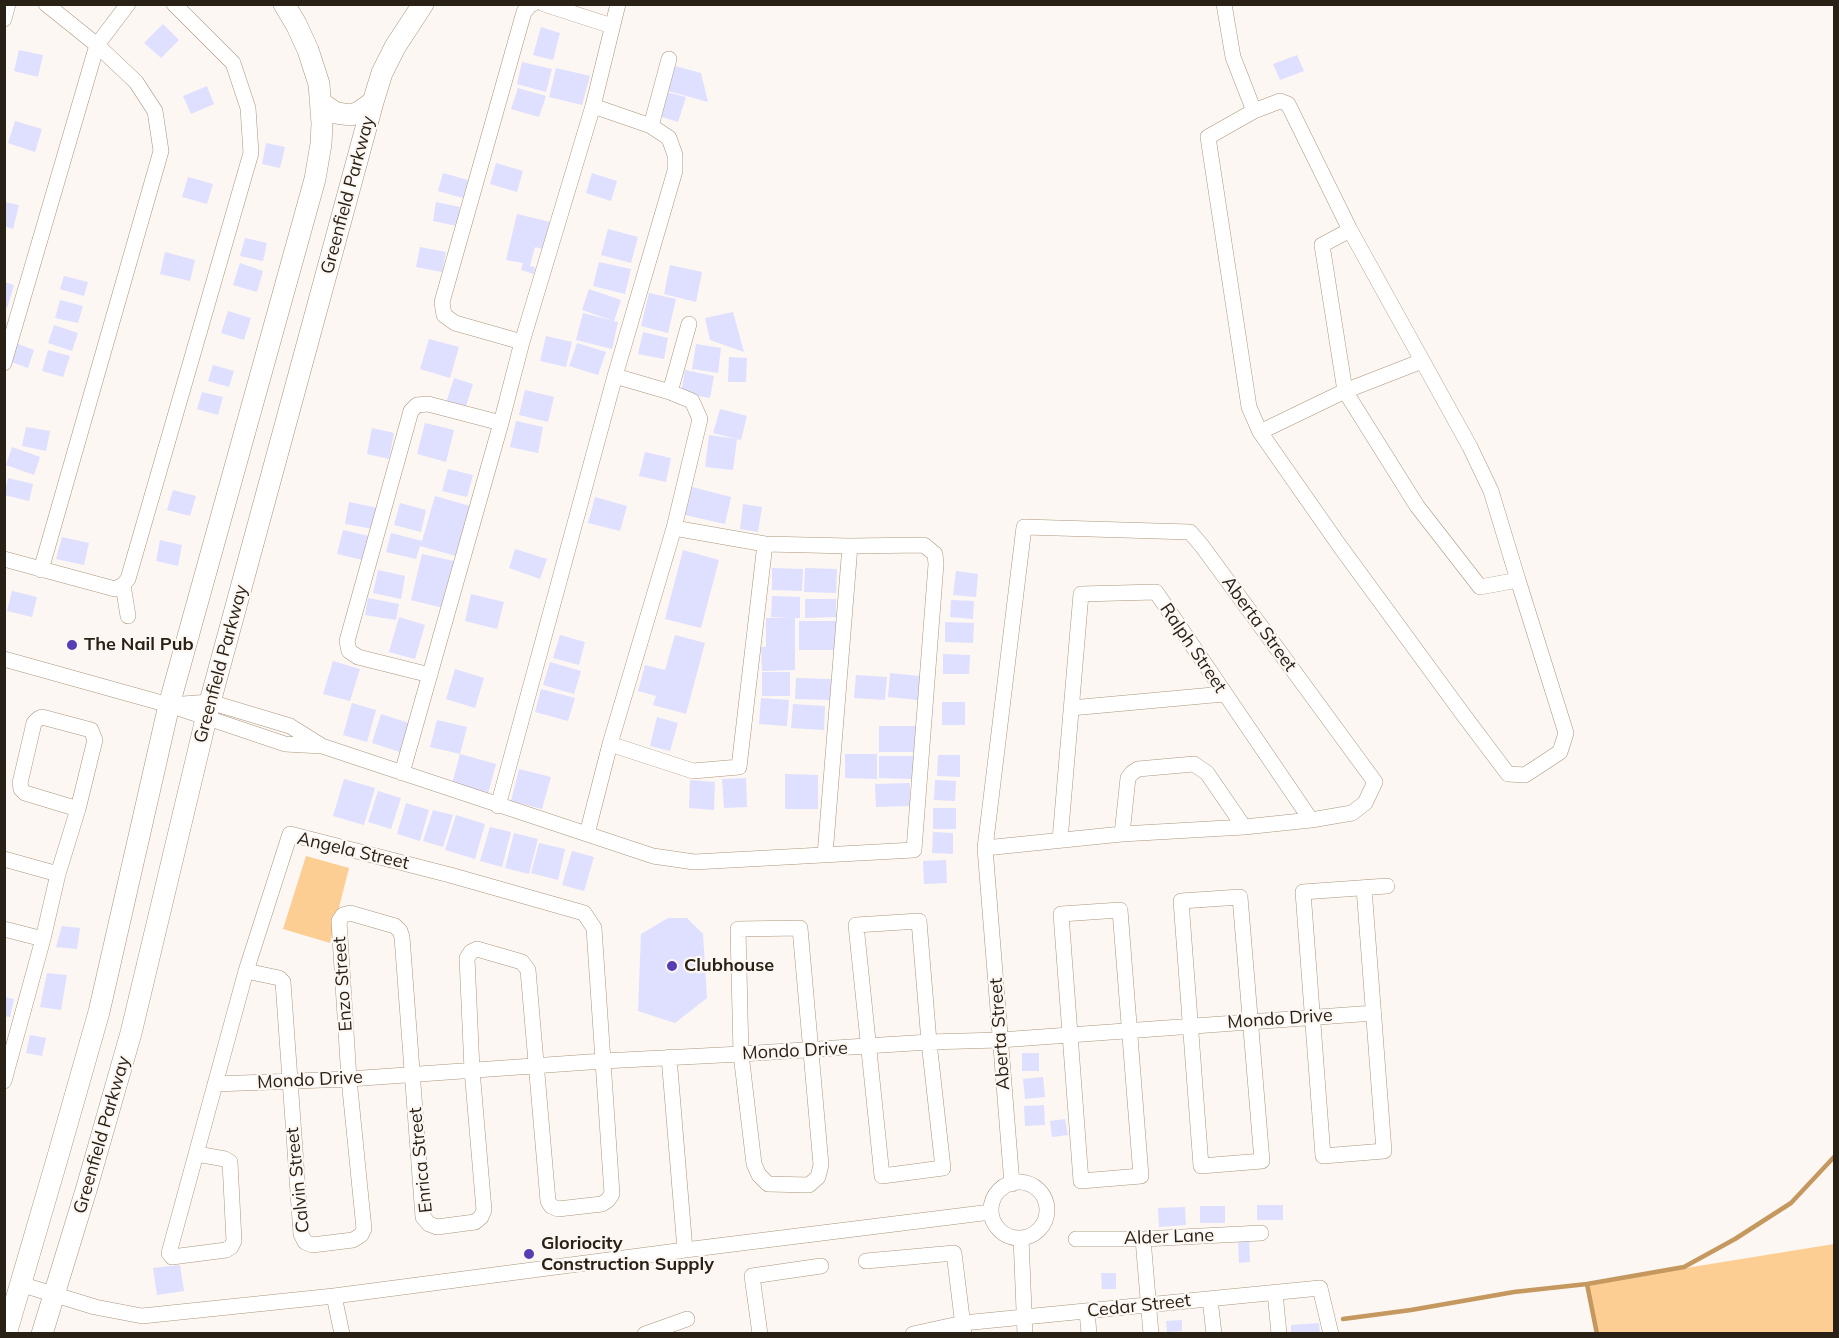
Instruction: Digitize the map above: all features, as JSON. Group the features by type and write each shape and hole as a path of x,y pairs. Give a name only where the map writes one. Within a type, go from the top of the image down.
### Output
{"main road":[{"name":"Greenfield Parkway","path":"6,1334 99,1012 169,705 315,179 321,144 319,84 314,65 296,24 284,4"},
{"name":"Greenfield Parkway","path":"42,1334 131,1033 208,710 373,102 382,73 395,47 423,4"},
{"path":"321,103 336,113 351,115 373,102"}],"street":[{"path":"4,19 8,4"},
{"path":"41,570 161,151 154,111 136,82 97,45 46,4"},
{"path":"4,363 97,45 128,4"},
{"path":"4,559 115,589 128,579 251,153 248,108 233,63 174,4"},
{"path":"522,342 455,323 444,315 442,302 524,12 533,4"},
{"path":"544,4 612,26"},
{"path":"402,773 522,342 593,106 618,4"},
{"path":"1224,4 1233,57 1254,111"},
{"path":"651,126 669,59"},
{"path":"1280,101 1288,104 1350,230 1470,447 1491,491 1566,733 1560,752 1525,775 1508,774 1339,545 1260,432 1249,407 1208,137 1254,111 1280,101"},
{"path":"498,806 615,376 675,171 675,154 669,138 651,126 593,106"},
{"path":"1350,230 1322,244 1345,391 1417,506 1480,587 1518,580"},
{"path":"670,392 689,324"},
{"path":"1260,432 1345,391 1422,361"},
{"path":"587,834 610,744 674,528 700,419 692,401 615,376"},
{"path":"430,675 358,657 349,651 347,641 411,411 417,405 428,404 501,423"},
{"name":"Aberta Street","path":"985,848 1122,834 1244,827 1311,820 1352,813 1365,803 1375,782 1190,532 1024,527 985,848 1012,1184"},
{"path":"4,658 169,705 208,710 285,744 322,746 653,856 694,862 914,850 935,554 924,545 765,544 674,528"},
{"path":"610,744 693,771 739,767 765,544"},
{"path":"825,855 850,546"},
{"path":"123,585 128,616"},
{"name":"Ralph Street","path":"1060,840 1081,594 1156,592 1311,820"},
{"path":"1071,708 1224,694"},
{"path":"4,1081 43,939 58,874 78,809 95,740 90,730 42,717 34,723 20,783 21,789 26,793 78,809"},
{"path":"1122,834 1128,778 1132,773 1138,769 1194,764 1207,773 1244,827"},
{"name":"Angela Street","path":"197,1154 230,1162 234,1240 226,1251 172,1257 169,1253 246,971 290,834 450,875 584,913 594,928 603,1061"},
{"path":"4,859 58,874"},
{"path":"1364,888 1384,1151 1323,1156 1303,892 1387,886"},
{"path":"1240,897 1251,1022 1262,1161 1201,1166 1181,901 1240,897"},
{"path":"1119,910 1130,1030 1141,1176 1081,1181 1061,914 1119,910"},
{"name":"Enzo Street","path":"349,1078 339,921 343,915 350,913 395,927 400,931 413,1074"},
{"path":"919,921 928,1042 943,1168 882,1176 869,1046 856,925 919,921"},
{"path":"800,928 821,1165 818,1177 809,1185 768,1184 759,1175 754,1164 741,1054 738,929 800,928"},
{"path":"4,929 43,939"},
{"path":"472,1070 467,958 477,949 522,962 528,970 548,1201 551,1206 558,1209 602,1204 612,1194 603,1061"},
{"path":"246,971 279,978 283,982 289,1081"},
{"name":"Mondo Drive","path":"215,1084 349,1078 928,1042 1000,1040 1374,1013"},
{"path":"669,1057 685,1250"},
{"name":"Enrica Street","path":"413,1074 423,1217 429,1224 437,1227 475,1222 484,1210 472,1070"},
{"name":"Calvin Street","path":"289,1081 301,1234 304,1242 312,1245 353,1240 361,1235 364,1229 349,1078"},
{"path":"1012,1184 1031,1185 1044,1197 1047,1216 1044,1224 1030,1236 1021,1238 1004,1234 998,1228 991,1212 994,1197 1005,1186 1012,1184"},
{"path":"20,1284 95,1307 142,1316 334,1296 991,1212"},
{"name":"Alder Lane","path":"1077,1239 1143,1239 1261,1233"},
{"path":"1021,1238 1025,1334"},
{"path":"1143,1239 1151,1334"},
{"path":"866,1261 954,1253 963,1328"},
{"path":"760,1334 752,1276 821,1266"},
{"name":"Cedar Street","path":"913,1334 1023,1317 1320,1288 1330,1334"},
{"path":"1275,1292 1279,1334"},
{"path":"334,1296 342,1334"},
{"path":"1210,1299 1214,1334"},
{"path":"1087,1311 1089,1334"},
{"path":"645,1334 687,1318"}],"shaded area":[{"path":"306,856 349,868 330,943 283,929"},
{"path":"1834,1244 1834,1333 1597,1333 1587,1284"}],"building":[{"path":"163,24 179,40 161,58 144,43"},
{"path":"541,27 560,33 553,60 533,55"},
{"path":"19,50 43,55 38,77 14,71"},
{"path":"1297,55 1304,71 1280,80 1273,64"},
{"path":"522,62 552,69 546,92 517,84"},
{"path":"675,66 701,73 708,102 668,91"},
{"path":"556,68 590,76 582,105 549,97"},
{"path":"207,86 214,104 191,114 183,96"},
{"path":"518,88 546,96 539,117 511,109"},
{"path":"666,92 686,97 678,122 659,116"},
{"path":"15,121 42,129 35,152 8,143"},
{"path":"266,143 285,147 280,168 262,164"},
{"path":"496,163 523,171 517,192 490,184"},
{"path":"443,173 468,180 463,198 438,191"},
{"path":"592,173 617,181 611,201 586,193"},
{"path":"188,177 213,184 207,204 182,197"},
{"path":"4,202 19,205 13,229 4,226"},
{"path":"436,202 460,207 457,226 433,221"},
{"path":"517,214 550,222 543,249 535,247 530,266 535,267 534,274 521,270 523,263 506,260"},
{"path":"608,229 638,237 631,263 601,255"},
{"path":"245,238 267,243 263,261 240,256"},
{"path":"420,247 446,252 442,272 416,267"},
{"path":"165,252 195,260 190,281 160,274"},
{"path":"599,262 631,269 625,294 593,286"},
{"path":"240,263 263,271 257,292 233,285"},
{"path":"670,265 702,272 696,302 664,294"},
{"path":"64,276 88,282 84,296 60,289"},
{"path":"4,282 14,285 7,308 4,307"},
{"path":"589,289 621,300 614,321 582,310"},
{"path":"649,293 676,299 668,333 641,326"},
{"path":"60,300 83,306 78,323 55,318"},
{"path":"228,311 251,318 244,340 221,333"},
{"path":"733,312 744,352 710,340 705,318"},
{"path":"583,313 618,322 612,349 576,340"},
{"path":"54,325 78,333 72,351 48,343"},
{"path":"643,332 668,338 664,359 638,354"},
{"path":"546,336 572,342 566,367 540,361"},
{"path":"429,339 459,347 450,378 420,369"},
{"path":"13,342 34,350 28,368 6,360"},
{"path":"577,343 606,352 598,375 569,366"},
{"path":"696,344 721,348 718,373 692,369"},
{"path":"48,350 70,356 63,377 42,371"},
{"path":"729,357 747,358 746,382 728,382"},
{"path":"213,365 234,371 229,387 208,381"},
{"path":"685,370 714,376 710,398 681,393"},
{"path":"454,378 473,384 465,409 446,403"},
{"path":"525,390 554,397 548,422 519,415"},
{"path":"202,392 223,397 218,415 197,409"},
{"path":"720,409 747,416 741,440 713,433"},
{"path":"516,421 543,427 538,453 510,447"},
{"path":"425,423 454,430 446,462 417,454"},
{"path":"26,427 50,431 46,451 22,446"},
{"path":"372,428 394,433 389,459 367,454"},
{"path":"709,435 737,439 733,470 705,467"},
{"path":"12,447 40,457 34,475 6,465"},
{"path":"645,452 671,458 666,482 639,476"},
{"path":"448,469 473,475 467,497 442,491"},
{"path":"8,478 33,484 29,501 4,495"},
{"path":"692,487 731,497 725,524 685,515"},
{"path":"173,490 196,496 190,516 167,510"},
{"path":"435,496 470,506 456,556 420,546 416,559 386,552 391,533 422,541"},
{"path":"595,497 627,506 620,531 588,523"},
{"path":"349,502 378,508 373,529 345,524"},
{"path":"400,503 426,510 421,532 394,525"},
{"path":"743,504 762,507 758,532 740,529"},
{"path":"343,530 369,536 363,560 337,554"},
{"path":"62,537 89,543 84,565 56,559"},
{"path":"160,540 182,545 178,566 156,561"},
{"path":"515,549 547,559 540,579 509,568"},
{"path":"683,550 719,560 701,628 665,619"},
{"path":"422,554 454,561 443,608 411,600"},
{"path":"772,568 803,569 802,591 772,590"},
{"path":"805,568 837,569 836,593 804,592"},
{"path":"378,570 405,576 401,599 373,593"},
{"path":"956,571 978,574 976,597 953,595"},
{"path":"12,591 37,597 32,617 7,611"},
{"path":"471,594 504,602 497,629 465,621"},
{"path":"772,596 800,597 800,618 795,618 795,670 762,671 761,647 766,647 766,618 790,618 771,617"},
{"path":"368,598 399,604 396,620 365,615"},
{"path":"805,599 836,599 836,617 805,618"},
{"path":"951,600 974,601 973,619 950,617"},
{"path":"399,617 425,625 415,659 389,652"},
{"path":"799,621 837,621 837,650 799,650"},
{"path":"945,622 974,623 973,643 945,642"},
{"path":"560,635 585,642 579,665 553,658"},
{"path":"675,635 705,643 686,714 653,705 656,696 638,691 645,665 665,670"},
{"path":"943,654 970,655 969,674 943,674"},
{"path":"333,661 360,669 350,701 323,694"},
{"path":"550,662 581,671 574,694 543,685"},
{"path":"455,669 484,678 475,708 446,699"},
{"path":"762,672 790,672 790,696 762,696"},
{"path":"890,673 920,676 918,700 888,697"},
{"path":"856,675 887,677 885,700 854,698"},
{"path":"796,678 831,679 831,700 795,699"},
{"path":"541,689 575,698 568,721 535,712"},
{"path":"761,698 789,700 787,726 759,724"},
{"path":"942,702 965,702 965,725 942,725"},
{"path":"352,703 376,710 367,742 343,735"},
{"path":"793,704 825,706 824,730 791,728"},
{"path":"381,714 409,723 400,752 372,743"},
{"path":"657,717 678,723 670,751 650,746"},
{"path":"437,720 467,727 460,754 430,747"},
{"path":"879,726 916,726 916,752 879,752"},
{"path":"460,754 496,764 488,794 452,784"},
{"path":"845,754 877,754 877,779 845,778"},
{"path":"938,755 960,755 960,777 937,776"},
{"path":"879,756 913,756 913,779 879,778"},
{"path":"519,769 551,777 542,809 511,801"},
{"path":"785,774 818,775 818,809 785,809"},
{"path":"746,778 747,807 724,808 722,779"},
{"path":"344,779 375,788 364,825 333,816"},
{"path":"690,780 715,782 714,810 689,808"},
{"path":"935,780 956,781 955,801 934,800"},
{"path":"910,783 910,806 876,807 875,784"},
{"path":"378,791 401,798 391,829 368,822"},
{"path":"406,803 429,810 420,841 397,834"},
{"path":"933,808 956,808 956,829 933,829"},
{"path":"433,810 453,815 443,847 423,841"},
{"path":"456,815 485,824 475,859 445,850"},
{"path":"490,827 511,832 502,867 480,861"},
{"path":"933,832 953,833 953,854 932,853"},
{"path":"514,833 538,839 529,874 505,868"},
{"path":"539,843 565,849 558,880 531,873"},
{"path":"572,851 594,857 584,891 562,885"},
{"path":"946,860 947,883 924,884 923,861"},
{"name":"Clubhouse","path":"668,918 687,918 703,934 707,998 675,1023 638,1011 641,934"},
{"path":"62,926 80,928 77,949 56,947"},
{"path":"47,973 67,975 61,1010 40,1007"},
{"path":"4,997 14,999 10,1017 4,1016"},
{"path":"30,1035 46,1038 42,1056 26,1053"},
{"path":"1022,1053 1039,1053 1039,1071 1022,1071"},
{"path":"1043,1077 1045,1097 1025,1099 1023,1079"},
{"path":"1044,1105 1045,1125 1025,1126 1024,1106"},
{"path":"1065,1119 1068,1135 1052,1137 1050,1121"},
{"path":"1257,1205 1283,1205 1283,1220 1257,1220"},
{"path":"1200,1206 1225,1206 1225,1223 1200,1223"},
{"path":"1185,1207 1186,1225 1159,1227 1158,1208"},
{"path":"1249,1238 1250,1262 1239,1263 1238,1239"},
{"path":"180,1265 184,1291 157,1295 153,1268"},
{"path":"1101,1273 1116,1273 1116,1289 1102,1289"},
{"path":"1182,1320 1182,1331 1167,1332 1166,1321"},
{"path":"1319,1323 1320,1334 1291,1334 1291,1325"}],"waterway":[{"path":"1597,1334 1587,1284 1684,1267 1735,1239 1791,1203 1834,1157"},
{"path":"1343,1319 1514,1292 1587,1284"}],"place":[{"name":"The Nail Pub","path":"72,645"},
{"name":"Clubhouse","path":"672,966"},
{"name":"Gloriocity Construction Supply","path":"529,1254"}]}
